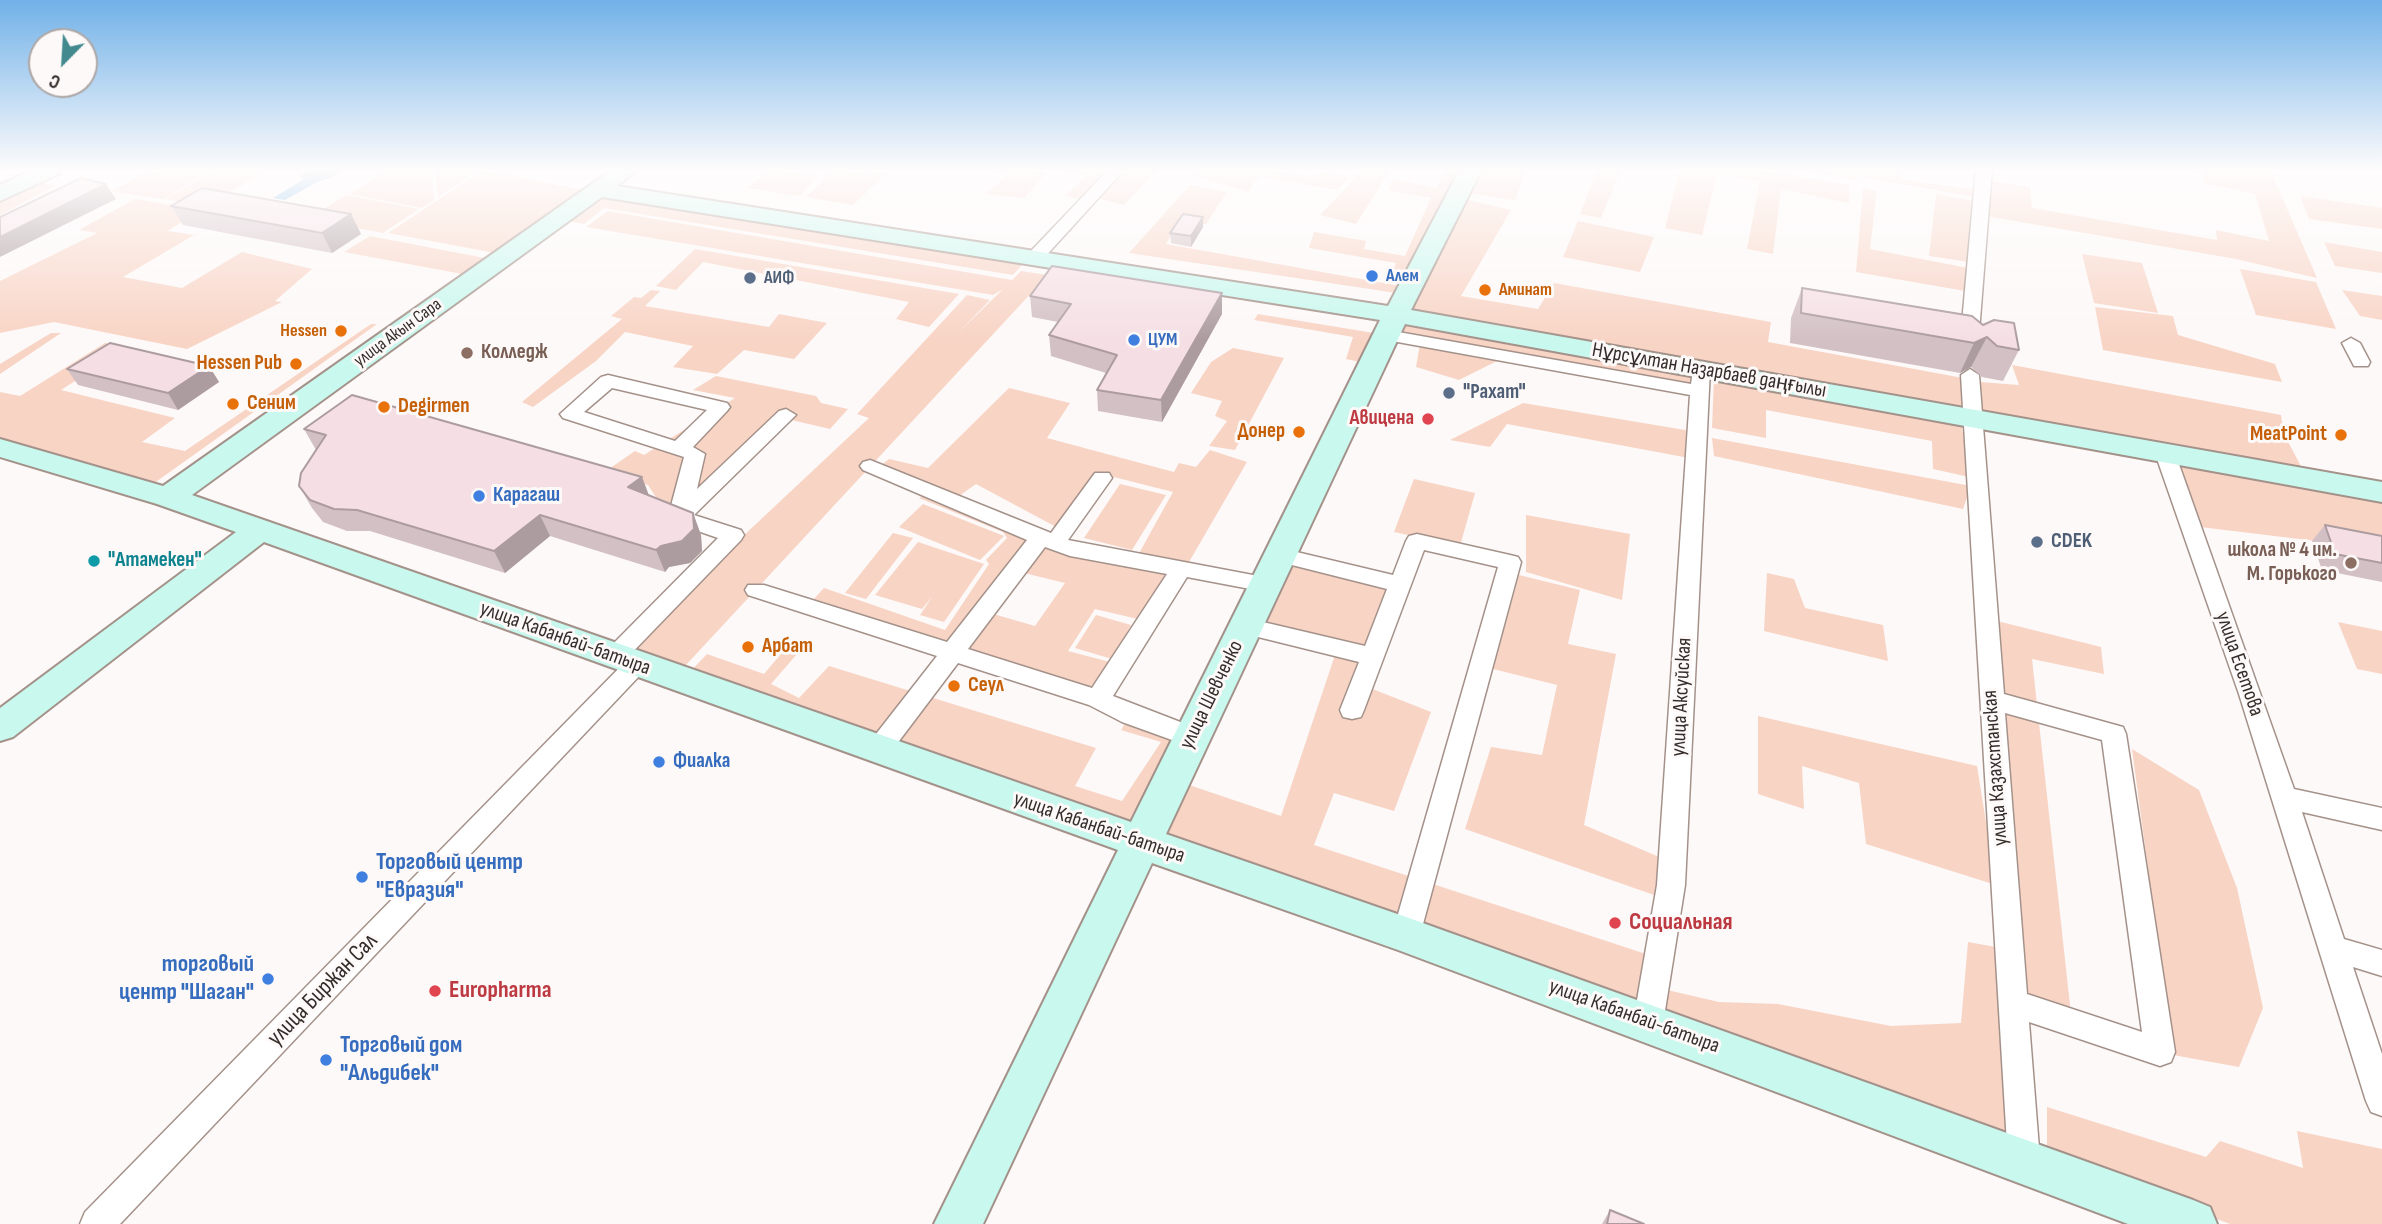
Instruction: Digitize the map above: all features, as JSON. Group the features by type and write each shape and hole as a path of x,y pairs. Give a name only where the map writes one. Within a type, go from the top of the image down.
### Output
{"main road":[{"name":"улица Акын Сара","path":"168,497 547,226"},
{"name":"Нұрсұлтан Назарбаев даңғылы","path":"838,226 1036,256 1391,325 1701,380 1971,418 2382,492"},
{"name":"улица Шевченко","path":"958,1224 1391,325 1442,226"},
{"name":"улица Кабанбай-батыра","path":"0,448 168,497 260,529 625,661 1406,935 2193,1224"},
{"path":"0,727 260,529"}],"street":[{"path":"1036,256 1064,226"},
{"path":"1969,348 1979,226"},
{"path":"2351,343 2361,362"},
{"name":"улица Казахстанская","path":"1970,375 2024,1161"},
{"name":"улица Аксуйская","path":"1648,1023 1671,885 1701,380"},
{"path":"679,449 720,407 608,382 570,414 582,418 679,449 695,454 679,517"},
{"path":"679,517 786,415"},
{"name":"улица Есетова","path":"2165,453 2250,694 2382,1101"},
{"path":"870,466 1070,549 1266,584"},
{"path":"878,750 952,654 1102,478"},
{"name":"улица Биржан Сал","path":"97,1224 625,661 733,535 679,517"},
{"path":"1352,709 1416,541 1510,562 1406,935"},
{"path":"1280,555 1400,584"},
{"path":"1098,699 1181,569"},
{"path":"755,590 1098,699 1131,715 1192,737"},
{"path":"1246,626 1373,657"},
{"path":"1991,699 2114,734 2160,1052 2013,1003"},
{"path":"2283,797 2382,818"},
{"path":"2333,948 2382,963"}],"shaded area":[{"path":"86,226 175,226 168,231 194,235 123,277 182,288 242,252 312,269 275,301 282,302 187,349 54,322 0,333 0,281 97,233 79,230"},
{"path":"346,226 393,226 383,233"},
{"path":"398,226 540,226 501,254 388,233"},
{"path":"697,226 1012,280 1021,271 1048,275 673,679 614,657 869,418 857,414 967,295 990,300 958,333 1003,289 993,295 586,227"},
{"path":"715,226 818,226 1028,258 1013,275"},
{"path":"1153,226 1176,226 1166,244 1406,287 1403,294 1129,253"},
{"path":"1418,226 1435,226 1404,285 1388,282 1396,263 1309,248 1314,232 1366,241 1364,249 1405,256"},
{"path":"1450,226 1502,226 1461,296 1538,309 1554,283 1771,322 1768,342 1963,378 1962,412 1409,312"},
{"path":"1576,226 1602,226 1654,237 1640,272 1563,257"},
{"path":"1665,226 1704,226 1702,235"},
{"path":"1751,226 1776,226 1773,254 1747,249"},
{"path":"1860,226 1873,226 1870,249 1968,268 1965,291 1856,272"},
{"path":"1932,226 1972,226 1969,262 1929,256"},
{"path":"2045,226 2137,226 2217,240 2216,230 2269,241 2265,226 2295,226 2317,278 2236,259"},
{"path":"370,236 495,260 473,276 344,252"},
{"path":"2324,242 2382,252 2382,273 2335,266"},
{"path":"695,249 959,294 929,327 896,319 909,302 703,262 676,290 656,286"},
{"path":"2082,254 2142,263 2158,313 2094,303"},
{"path":"2240,269 2316,282 2336,329 2256,315"},
{"path":"651,290 660,291 645,306 769,327 779,314 827,323 794,359 744,350 717,374 673,367 693,346 625,332 596,361 533,407 522,402 622,319 611,316 634,297 641,298"},
{"path":"2342,290 2382,296 2382,320 2360,316"},
{"path":"2095,307 2173,316 2178,335 2275,364 2282,382 2103,350"},
{"path":"1258,314 1380,334 1365,363 1346,359 1353,337 1254,320"},
{"path":"1407,320 1694,370 1693,387 1399,334"},
{"path":"371,324 377,324 153,484 0,441 0,392 20,396 105,343 128,347 61,390 175,418 142,442 185,451"},
{"path":"51,333 61,333 0,374 0,364"},
{"path":"1420,344 1501,359 1459,380 1416,367"},
{"path":"1233,348 1284,358 1235,450 1209,446 1227,421 1215,416 1222,401 1191,393 1211,362"},
{"path":"2012,365 2281,415 2284,434 2304,472 1978,412 1980,382 2019,385"},
{"path":"716,376 816,396 821,403 848,409 830,429 783,418 689,518 661,505 648,485 603,473 635,451 644,455 735,398 693,390"},
{"path":"1714,377 1961,420 1969,477 1933,469 1932,441 1766,410 1766,438 1712,428"},
{"path":"1009,388 1070,403 1047,438 1174,472 1179,463 1196,467 1210,450 1247,462 1189,562 1137,557 1173,492 1098,473 1058,528 976,484 959,496 879,467 889,459 928,468"},
{"path":"1523,403 1691,431 1689,458 1507,424 1490,447 1450,440"},
{"path":"1712,438 1971,486 1963,509 1714,456"},
{"path":"2174,458 2382,495 2382,549 2200,527"},
{"path":"1414,479 1475,493 1460,546 1394,532"},
{"path":"1120,484 1166,495 1132,550 1084,538"},
{"path":"926,494 1035,538 948,648 813,600 824,588 945,630 989,564 986,560 1007,538 1003,532 919,498"},
{"path":"923,504 1004,536 980,560 899,527"},
{"path":"1526,515 1630,534 1622,600 1526,572"},
{"path":"893,533 913,538 866,599 845,593"},
{"path":"1043,541 1173,572 1142,620 1095,609 1068,651 1114,663 1095,692 961,651 990,613 1035,626 1065,583 1020,572"},
{"path":"918,542 984,564 944,622 920,615 932,597 922,609 875,595"},
{"path":"1284,558 1394,585 1367,653 1254,624"},
{"path":"1767,573 1794,579 1805,608 1883,625 1888,661 1764,631"},
{"path":"1519,575 1580,590 1568,644 1616,654 1584,825 1664,859 1657,896 1465,829 1491,747 1542,755 1557,685 1493,669"},
{"path":"1096,615 1131,625 1112,659 1075,648"},
{"path":"1997,621 2101,647 2104,674 2032,659 2071,1014 2027,995"},
{"path":"2338,622 2382,631 2382,674 2357,669"},
{"path":"785,649 797,654 771,684 799,698 829,666 1096,748 1075,786 1122,801 1161,742 1121,730 1127,720 1184,742 1137,836 686,676 707,654 764,674"},
{"path":"1336,652 1362,660 1344,714 1358,718 1370,688 1431,712 1394,811 1334,793 1314,845 1649,955 1641,1017 1160,843 1189,785 1281,816"},
{"path":"1758,716 1977,766 1996,885 1866,844 1859,783 1802,766 1804,809 1758,794"},
{"path":"2132,749 2199,790 2237,888 2263,1008 2239,1067 2173,1055"},
{"path":"1968,942 2001,948 2014,1146 1660,1011 1663,989 1719,1002 1778,1004 1891,1026 1961,1023"},
{"path":"2047,1107 2206,1157 2220,1141 2303,1168 2297,1131 2382,1149 2382,1224 2230,1224 2047,1155"}],"building":[{"path":"0,226 22,226 0,237"},
{"path":"284,226 333,226 322,233"},
{"path":"1175,226 1197,226 1191,236 1170,233"},
{"name":"ЦУМ","path":"1052,266 1222,293 1161,400 1097,390 1117,355 1049,335 1071,304 1030,296"},
{"path":"1802,288 1972,316 1983,325 1994,320 2014,323 2019,350 1997,346 1987,337 1974,343 1801,313"},
{"path":"110,343 209,366 168,393 67,369"},
{"name":"Карагаш","path":"352,395 642,477 628,487 693,513 694,529 682,541 661,546 656,550 540,515 494,551 357,510 334,509 310,500 299,486 301,473 326,435 304,429"},
{"path":"2325,525 2382,536 2382,563 2335,554"},
{"path":"1610,1210 1644,1224 1607,1224"}],"place":[{"name":"Алем","path":"1372,276"},
{"name":"АИФ","path":"750,278"},
{"name":"Аминат","path":"1485,290"},
{"name":"Hessen","path":"341,331"},
{"name":"ЦУМ","path":"1134,340"},
{"name":"Колледж","path":"467,353"},
{"name":"Hessen Pub","path":"296,364"},
{"name":"\"Рахат\"","path":"1449,393"},
{"name":"Сеним","path":"233,404"},
{"name":"Degirmen","path":"384,407"},
{"name":"Авицена","path":"1428,419"},
{"name":"Донер","path":"1299,432"},
{"name":"MeatPoint","path":"2341,435"},
{"name":"Карагаш","path":"479,496"},
{"name":"CDEK","path":"2037,542"},
{"name":"\"Атамекен\"","path":"94,561"},
{"name":"школа № 4 им. М. Горького","path":"2351,563"},
{"name":"Арбат","path":"748,647"},
{"name":"Сеул","path":"954,686"},
{"name":"Фиалка","path":"659,762"},
{"name":"Торговый центр \"Евразия\"","path":"362,877"},
{"name":"Социальная","path":"1615,923"},
{"name":"торговый центр \"Шаган\"","path":"268,979"},
{"name":"Europharma","path":"435,991"},
{"name":"Торговый дом \"Альдибек\"","path":"326,1060"}]}
